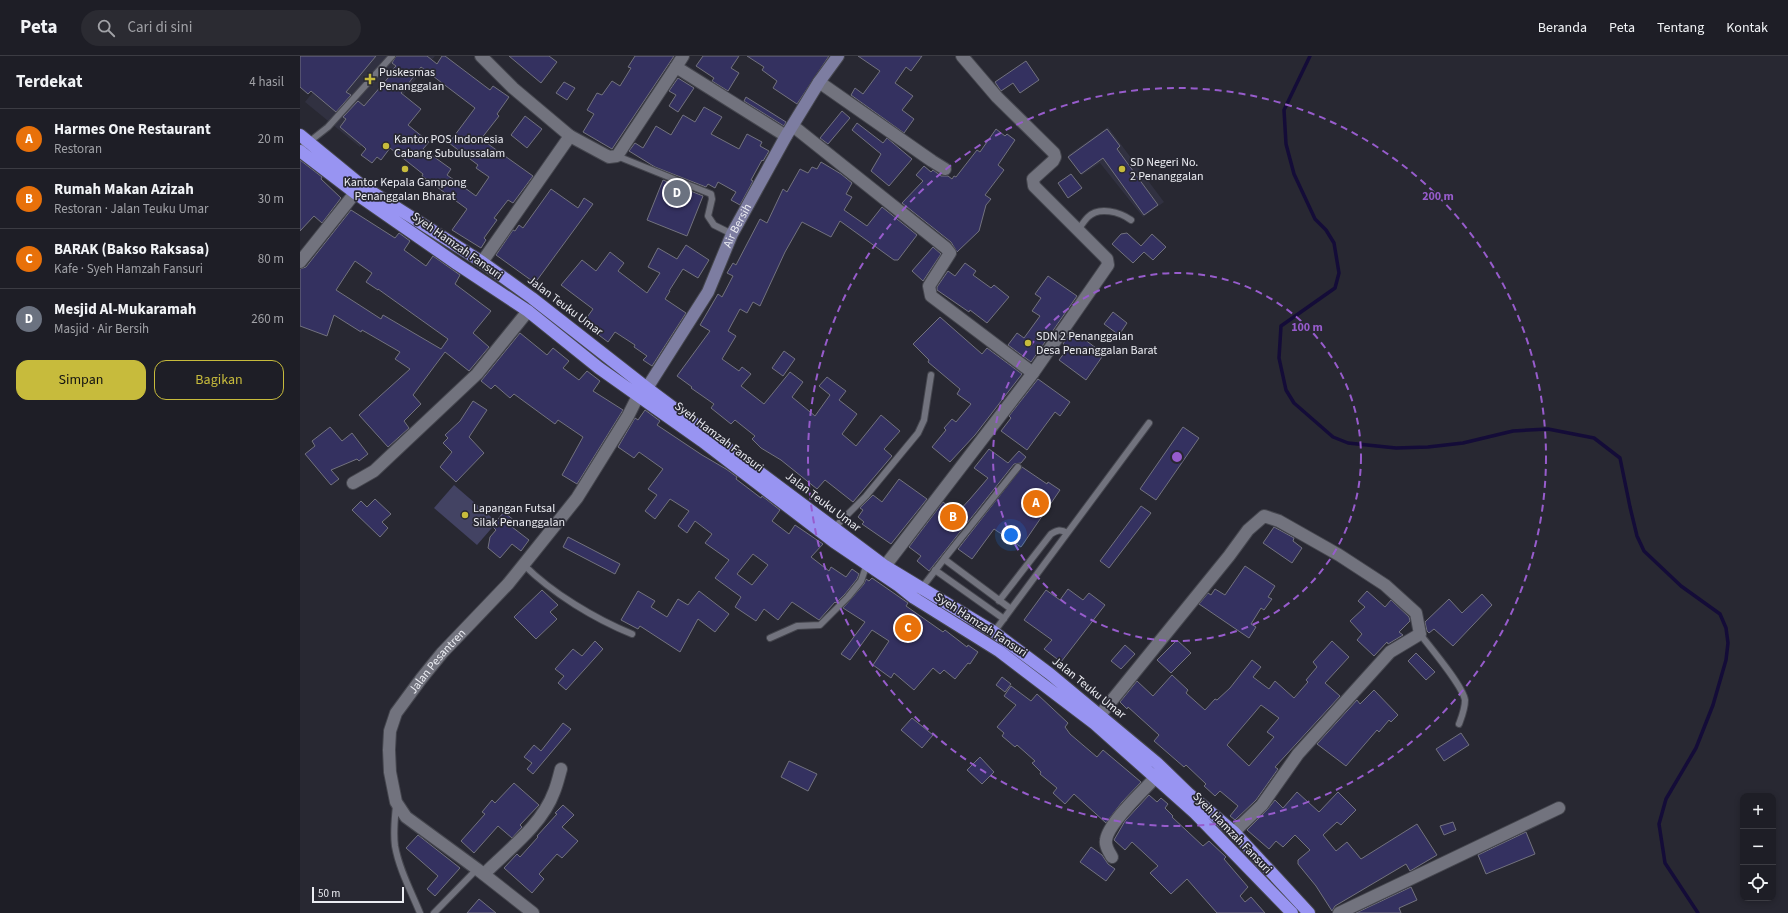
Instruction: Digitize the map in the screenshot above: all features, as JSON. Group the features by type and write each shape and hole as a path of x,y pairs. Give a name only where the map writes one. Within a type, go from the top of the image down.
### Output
{"highway":[{"name":"Syeh Hamzah Fansuri","path":"302,144 356,193 457,264 528,311 599,368 643,392 702,440 834,542 867,564 918,593 999,651 1095,724 1195,813 1292,913"},
{"name":"Jalan Teuku Umar","path":"302,144 361,185 482,262 532,298 643,392 834,528 918,593 994,632 1050,674 1100,714 1234,832 1309,913"}],"street":[{"path":"481,56 513,88 570,136 609,158 617,156 683,56"},
{"name":"Air Bersih","path":"643,392 708,292 732,234 819,82 838,56"},
{"path":"885,566 1033,373 1108,265 1107,259 1034,186 1033,179 1053,161 1055,157 1054,153 997,97 962,56"},
{"path":"676,67 790,131 946,248 950,253 929,286 931,296 1033,373"},
{"path":"819,82 945,169"},
{"path":"482,262 570,136"},
{"path":"300,262 356,193"},
{"path":"353,483 374,471 477,374 528,311"},
{"name":"Jalan Pesantren","path":"533,913 481,871 406,817 396,802 390,772 390,731 396,713 408,696 442,654 508,584 577,498 643,392"},
{"path":"1100,714 1229,556 1248,530 1264,516 1279,521 1385,584 1416,613 1420,634 1390,652 1298,754 1262,805 1234,832"},
{"path":"481,871 529,830 544,812 554,793 561,769"},
{"path":"1112,857 1106,848 1108,832 1119,817 1156,777"},
{"path":"1339,913 1559,808"}],"lane":[{"path":"302,144 328,127 392,56"},
{"path":"617,156 711,194 712,199 708,216 714,225 732,234"},
{"path":"1078,230 1088,216 1097,212 1113,212 1124,215 1131,220"},
{"path":"834,528 866,496 918,433 924,420 931,376"},
{"path":"994,632 1150,423"},
{"path":"918,593 1018,467"},
{"path":"999,600 1051,534 1059,530 1063,530 1067,533"},
{"path":"944,559 1011,609"},
{"path":"770,638 797,626 820,625 861,582 867,564"},
{"path":"524,565 538,579 563,597 614,627 632,634"},
{"path":"935,570 1004,619"},
{"path":"1420,634 1460,687 1465,699 1465,710 1459,724"},
{"path":"396,802 394,828 395,846 400,863 420,913"},
{"path":"434,913 481,871"}],"shaded area":[{"name":"Puskesmas Penanggalan","path":"342,56 435,56 360,147 305,102"},
{"name":"SD Negeri No. 2 Penanggalan","path":"1108,127 1164,202 1143,217 1100,163 1082,175 1068,155"},
{"name":"Lapangan Futsal Silak Penanggalan","path":"454,485 497,522 477,545 434,508"}],"building":[{"path":"300,56 376,56 346,92 351,95 336,112 311,91 308,94 300,87"},
{"path":"396,56 427,56 437,64 442,56 445,56 490,90 493,86 509,97 497,114 499,116 481,139 533,176 513,203 508,200 494,218 497,220 484,238 486,240 481,248 452,230 467,209 422,176 423,174 390,148 381,160 377,157 372,163 361,155 366,149 340,127 346,119 343,117 358,101 364,106 394,71 392,70 396,66 392,63","holes":["421,67 475,108 449,143 478,165 476,168 489,177 476,196 447,175 451,169 423,149 429,142 408,125 421,109 401,93"]},
{"path":"509,56 549,56 557,62 541,83"},
{"path":"635,56 674,56 612,149 583,132 594,114 587,110 597,93 602,95 612,81 620,86 631,68 628,67"},
{"path":"703,56 739,56 731,68 739,73 728,91 712,81 714,78 696,66"},
{"path":"747,56 829,56 797,104 773,88 777,81 762,70 764,67"},
{"path":"858,56 922,56 911,71 906,67 895,83 913,96 902,110 914,119 904,133 851,95 855,88 863,94 880,71"},
{"path":"1026,61 1039,80 1020,93 1013,83 1001,91 995,82"},
{"path":"678,78 694,88 678,112 669,106 676,95 669,91"},
{"path":"564,82 575,88 567,100 556,93"},
{"path":"746,97 786,122 784,126 744,101"},
{"path":"704,107 722,117 711,134 739,149 747,134 762,142 760,146 769,151 763,161 762,160 751,180 753,181 740,205 731,200 736,192 718,182 715,188 708,184 706,187 655,167 629,151 635,143 643,148 656,126 671,135 683,115 695,122"},
{"path":"842,111 850,118 828,144 820,138"},
{"path":"525,116 542,129 527,148 511,135"},
{"path":"857,123 883,143 887,138 912,159 889,186 871,171 881,154 852,130"},
{"path":"996,129 1005,136 1007,134 1015,140 998,165 1004,170 985,195 991,199 986,205 979,231 957,252 951,242 902,203 923,181 916,175 924,166 931,172 933,170 941,176 948,176 952,179 954,176 956,177 977,150 980,152"},
{"name":"SD Negeri No. 2 Penanggalan","path":"1107,129 1120,146 1117,149 1158,205 1144,215 1103,158 1081,174 1068,157"},
{"path":"300,160 322,177 321,179 341,198 322,223 314,216 300,231"},
{"path":"821,162 841,174 852,183 846,194 852,197 844,210 867,226 882,207 917,235 898,260 894,260 840,221 831,237 802,222 785,252 760,306 753,302 747,313 740,309 728,331 736,336 722,359 739,371 742,367 751,374 741,386 764,404 790,372 803,382 792,397 815,416 830,395 819,386 827,377 846,391 839,400 857,414 842,434 856,446 881,415 900,431 884,449 892,456 853,502 825,480 817,489 781,460 761,448 752,439 755,436 735,420 731,424 711,408 714,404 677,376 710,331 700,325 718,294 722,297 733,276 727,273 733,263 736,265 760,219 767,223 783,189 787,192 800,169 808,173 812,167 817,169"},
{"path":"1071,174 1082,188 1068,198 1058,183"},
{"path":"663,180 703,196 687,236 647,220"},
{"path":"551,189 578,208 584,198 593,204 535,283 496,255 513,230 515,231 519,225 523,228"},
{"path":"351,210 395,238 399,233 410,241 404,250 426,266 433,256 460,275 455,284 491,311 473,333 489,347 469,371 445,352 413,395 421,404 404,421 409,428 388,447 359,415 410,369 395,359 400,352 362,330 361,332 334,315 327,336 300,326 300,269 306,267","holes":["355,261 372,273 366,282 448,339 441,349 383,315 381,319 336,290"]},
{"path":"1127,233 1141,246 1152,234 1166,247 1153,260 1144,252 1133,263 1112,244 1121,234"},
{"path":"686,245 709,260 698,278 683,269 669,291 665,299 686,313 652,366 643,360 647,356 634,347 635,345 615,332 608,342 583,323 593,309 561,285 582,260 596,271 610,252 624,263 618,271 647,293 660,273 648,267 658,248 677,259"},
{"path":"933,247 941,254 923,281 912,271"},
{"path":"965,263 976,271 973,275 991,288 994,285 1009,297 987,323 970,310 969,312 937,290 937,287 948,271 955,276"},
{"path":"1048,276 1077,296 1031,362 1008,345 1017,333 1024,338 1040,316 1032,311 1041,298 1035,294"},
{"path":"1113,312 1127,323 1119,335 1104,324"},
{"path":"940,317 982,354 987,348 1022,374 975,435 950,462 932,447 946,430 944,428 952,419 956,422 971,404 957,394 960,389 928,362 929,360 913,344"},
{"path":"1072,330 1104,354 1086,380 1059,360 1068,348 1063,344"},
{"path":"520,333 547,355 553,348 569,361 563,368 579,380 587,371 600,381 593,391 623,410 577,484 562,475 583,437 558,420 555,424 514,394 510,398 495,385 491,389 481,381"},
{"path":"784,351 795,359 783,376 772,368"},
{"path":"1038,379 1070,402 1060,416 1055,412 1027,450 1001,431 1011,418 1009,416"},
{"path":"473,401 487,410 469,437 484,453 456,482 440,467 452,452 443,443 448,438 445,435 460,421"},
{"path":"645,410 660,421 657,425 726,469 737,477 736,479 761,498 762,496 780,510 772,521 789,534 795,525 823,544 811,557 829,571 831,567 846,577 852,569 859,574 857,579 845,594 836,603 835,602 819,620 792,602 778,620 764,609 756,621 735,607 741,597 715,578 729,560 705,543 712,534 695,521 687,533 678,526 689,511 670,499 655,519 645,511 657,495 648,489 663,469 639,452 634,458 618,447 635,418 638,420","holes":["753,554 768,565 752,585 737,574"]},
{"path":"330,427 342,441 352,433 368,454 359,461 357,459 331,470 339,479 331,485 305,454 315,446 312,441"},
{"path":"1183,427 1199,438 1156,500 1140,489"},
{"path":"989,449 1008,463 1019,451 1026,457 1021,463 1014,464 929,571 917,561 921,556 909,547 943,502 957,513 988,478 974,468"},
{"path":"1022,467 1047,484 1048,482 1060,490 1021,547 994,529 972,559 958,549"},
{"path":"899,479 927,499 891,544 862,524 864,522 858,517 863,510 860,508 873,495 882,502"},
{"path":"375,499 391,514 382,522 388,528 380,537 352,510 361,501 367,507"},
{"path":"1141,506 1151,513 1109,568 1100,561"},
{"path":"504,512 516,522 512,527 529,540 521,551 512,544 500,558 488,548 490,537 496,530 492,526"},
{"path":"1274,527 1294,538 1293,541 1302,548 1292,563 1263,543"},
{"path":"568,537 620,564 615,574 563,547"},
{"path":"1245,566 1275,586 1268,597 1272,599 1264,610 1261,608 1251,624 1256,627 1249,638 1199,604 1208,593 1211,595 1215,589 1225,595"},
{"path":"872,578 908,603 906,606 943,632 945,630 967,647 968,645 978,652 970,664 968,663 955,679 944,670 940,674 933,668 914,690 894,673 891,678 873,665 889,641 872,630 850,660 841,654 865,622 843,608 864,584 866,579 869,581"},
{"path":"1068,589 1083,600 1089,593 1105,605 1061,662 1044,649 1052,640 1024,620 1046,590 1060,600"},
{"path":"542,590 558,605 550,612 557,619 536,639 514,617"},
{"path":"638,591 655,601 651,607 667,617 678,599 688,605 699,591 729,614 715,632 698,619 680,652 640,626 638,629 621,620"},
{"path":"1367,591 1385,607 1391,600 1409,617 1410,621 1399,632 1403,635 1388,644 1387,642 1374,656 1357,640 1362,634 1350,621 1365,607 1358,601"},
{"path":"1482,594 1492,605 1453,646 1434,629 1429,633 1427,631 1425,622 1449,599 1462,613"},
{"path":"1177,640 1191,653 1171,673 1157,660"},
{"path":"595,641 603,649 566,690 558,683 564,676 555,669 573,649 582,656"},
{"path":"1332,641 1349,657 1325,683 1340,696 1275,767 1278,769 1256,800 1235,820 1230,816 1238,806 1220,791 1215,796 1204,786 1206,784 1186,765 1184,767 1154,741 1159,735 1128,707 1127,709 1120,702 1137,681 1153,696 1172,675 1188,690 1186,693 1205,710 1215,699 1217,700 1230,688 1252,660 1261,667 1253,677 1269,689 1275,681 1294,698 1308,682 1306,680 1317,667 1313,662","holes":["1261,705 1279,718 1267,732 1274,737 1249,766 1227,745"]},
{"path":"1125,645 1135,654 1121,669 1111,661"},
{"path":"1416,653 1435,672 1426,680 1408,661"},
{"path":"1002,677 1011,684 1005,692 996,685"},
{"path":"1011,686 1031,701 1037,694 1068,723 1065,727 1070,734 1097,757 1103,750 1141,782 1122,802 1106,823 1074,794 1065,804 1053,793 1057,788 1040,774 1041,772 1032,763 1035,761 1017,745 1015,747 1002,736 1004,733 997,727 1016,705 1004,696"},
{"path":"1374,690 1398,715 1391,722 1389,720 1379,732 1377,730 1346,766 1317,744 1357,700 1360,704"},
{"path":"912,718 933,735 922,748 901,730"},
{"path":"563,723 571,729 533,774 527,769 532,763 524,757 534,745 541,751"},
{"path":"1461,733 1469,745 1444,761 1436,749"},
{"path":"980,757 994,772 982,784 967,770"},
{"path":"789,761 817,774 808,791 781,777"},
{"path":"514,783 539,805 520,825 522,827 512,838 498,826 474,853 461,841 485,814 482,812 492,800 495,803"},
{"path":"1297,792 1319,812 1338,792 1356,810 1341,825 1337,822 1323,835 1336,851 1347,842 1361,859 1417,824 1437,855 1410,871 1406,864 1335,906 1332,911 1316,886 1298,864 1298,860 1310,850 1295,835 1283,847 1276,841 1269,849 1247,830 1275,800 1283,808"},
{"path":"1149,795 1157,802 1161,798 1168,804 1165,808 1173,816 1172,817 1203,846 1209,841 1226,857 1224,859 1248,887 1240,896 1245,902 1251,897 1265,913 1217,913 1187,879 1171,894 1150,873 1158,866 1132,842 1125,850 1114,840 1125,821"},
{"path":"563,805 574,815 562,827 578,841 562,858 557,854 539,874 544,879 532,893 504,868 517,854 520,857"},
{"path":"1453,822 1456,830 1444,835 1440,826"},
{"path":"1526,832 1535,854 1486,874 1478,855"},
{"path":"418,835 460,868 435,896 427,889 438,876 406,848"},
{"path":"1091,847 1102,855 1108,864 1115,869 1106,881 1080,862"},
{"path":"1411,887 1417,900 1399,908 1401,913 1356,913"},
{"path":"479,899 496,913 467,913"}],"waterway":[{"path":"1310,56 1284,110 1286,144 1294,174 1315,219 1326,230 1334,243 1339,273 1335,288 1281,326 1279,358 1286,390 1294,403 1333,437 1348,443 1396,448 1428,447 1463,443 1513,431 1548,429 1594,438 1620,458 1637,536 1644,551 1681,586 1720,614 1726,628 1728,643 1726,660 1713,705 1696,748 1666,799 1659,824 1665,863 1698,913"}],"place":[{"name":"Puskesmas Penanggalan","path":"370,79"},
{"name":"Kantor POS Indonesia Cabang Subulussalam","path":"386,146"},
{"name":"Kantor Kepala Gampong Penanggalan Bharat","path":"405,169"},
{"name":"SD Negeri No. 2 Penanggalan","path":"1122,169"},
{"name":"Mesjid Al-Mukaramah","path":"677,193"},
{"name":"SDN 2 Penanggalan Desa Penanggalan Barat","path":"1028,343"},
{"name":"Harmes One Restaurant","path":"1036,503"},
{"name":"Lapangan Futsal Silak Penanggalan","path":"465,515"},
{"name":"Rumah Makan Azizah","path":"953,517"},
{"name":"BARAK (Bakso Raksasa)","path":"908,628"}]}
